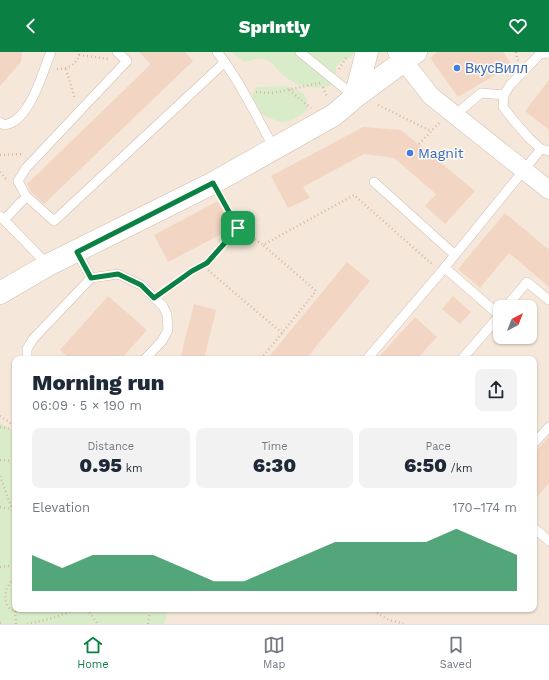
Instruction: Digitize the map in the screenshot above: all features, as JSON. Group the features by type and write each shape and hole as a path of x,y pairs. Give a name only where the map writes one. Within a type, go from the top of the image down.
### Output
{"street":[{"path":"355,97 367,52"},
{"path":"0,293 48,266 213,183 334,115 407,54"},
{"path":"407,54 409,68 449,116 524,170 549,190"}],"lane":[{"path":"0,122 4,125 11,124 21,116 32,101 51,52"},
{"path":"117,52 126,61 26,168 18,181 26,196 54,221 225,62"},
{"path":"217,52 237,81 274,148"},
{"path":"300,52 355,97"},
{"path":"370,356 443,270 524,170 545,150 514,121 504,107 504,94 510,85 540,54 549,53"},
{"path":"449,116 481,93 504,94"},
{"path":"374,182 455,255"},
{"path":"22,201 2,218 48,266"},
{"path":"77,252 91,278"},
{"path":"443,270 493,309"},
{"path":"26,356 27,349 33,339 91,278 118,274 141,285 163,306 167,315 168,330 162,341 148,356"},
{"path":"512,300 528,282 549,300"},
{"path":"465,356 493,323"},
{"path":"537,440 549,427"},
{"path":"537,531 549,541"}],"path":[{"path":"333,78 350,52"},
{"path":"46,64 57,69 66,69 72,66 79,53 126,61"},
{"path":"66,69 79,112"},
{"path":"237,81 258,93 272,93 322,83 329,104"},
{"path":"288,90 314,111"},
{"path":"378,105 431,131"},
{"path":"419,144 431,131 449,116"},
{"path":"0,155 40,154"},
{"path":"0,172 8,182"},
{"path":"213,183 238,228 263,245 316,292 263,356"},
{"path":"263,245 354,195 443,270"},
{"path":"154,298 192,271 207,263 238,228"},
{"path":"202,265 282,333"},
{"path":"0,416 12,424"},
{"path":"0,427 12,429"},
{"path":"0,460 12,461"},
{"path":"0,476 12,509 0,507"},
{"path":"0,567 12,565"},
{"path":"3,588 6,584 12,581"},
{"path":"2,603 12,610"},
{"path":"15,612 16,624"},
{"path":"28,624 48,620 70,612"},
{"path":"89,612 98,624"},
{"path":"148,624 150,612"},
{"path":"375,612 390,620 405,624"},
{"path":"0,623 4,624"}],"shaded area":[{"path":"0,52 549,52 549,624 0,624"}],"green space":[{"path":"231,52 355,52 349,58 341,61 336,67 336,78 330,86 309,87 292,81 267,60 259,59 245,62"},
{"path":"286,86 302,93 307,100 307,110 299,116 292,120 282,122 265,116 254,107 253,98 256,87"},
{"path":"0,423 12,430 12,612 168,612 164,624 0,624"}],"building":[{"path":"0,52 22,52 21,62 0,86"},
{"path":"139,52 185,52 193,61 44,204 31,192 27,184 151,64"},
{"path":"437,52 503,52 512,65 458,97 430,58"},
{"path":"549,80 549,130 525,111"},
{"path":"363,127 401,130 475,191 445,224 425,206 436,194 394,158 364,154 303,187 310,198 288,208 271,176"},
{"path":"218,201 233,228 168,262 154,235"},
{"path":"505,213 549,250 549,287 509,253 480,288 458,269"},
{"path":"347,262 370,281 308,356 269,356"},
{"path":"108,296 147,330 124,356 67,356 60,350"},
{"path":"453,296 471,312 460,324 442,309"},
{"path":"194,304 216,310 205,356 181,356"},
{"path":"415,317 437,337 420,356 380,356"},
{"path":"549,436 549,483 537,497 537,450"}],"place":[{"name":"ВкусВилл","path":"457,68"},
{"name":"Magnit","path":"410,153"}],"route":[{"path":"213,183 238,228 207,263 192,271 154,298 141,285 118,274 91,278 77,252 213,183"}]}
